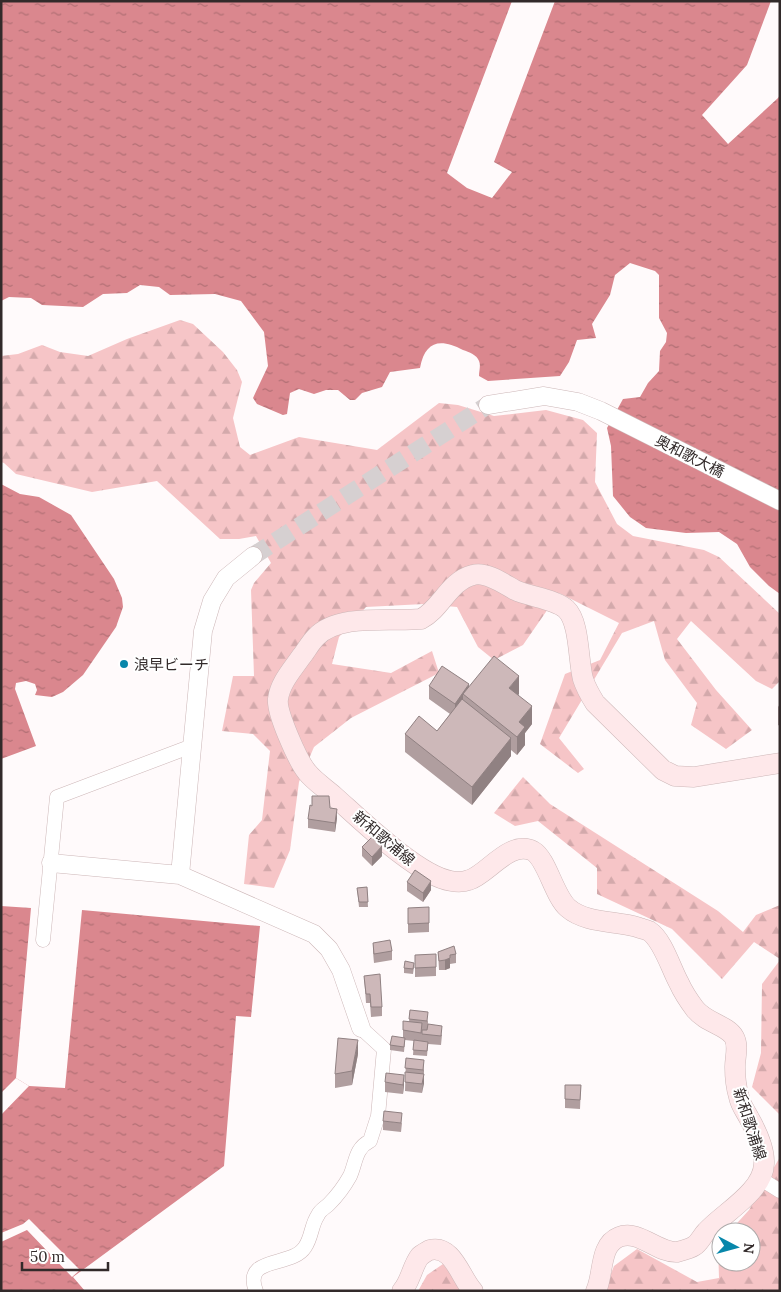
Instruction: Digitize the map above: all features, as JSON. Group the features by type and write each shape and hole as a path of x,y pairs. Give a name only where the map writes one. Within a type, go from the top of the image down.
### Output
{"main road":[{"name":"新和歌浦線","path":"596,1291 605,1252 620,1237 634,1236 666,1250 677,1252 695,1246 706,1231 751,1191 761,1179 764,1167 763,1152 753,1124 739,1100 735,1065 737,1046 735,1038 727,1030 710,1022 698,1012 680,986 658,941 648,930 583,917 568,908 561,899 540,859 533,851 524,849 513,851 503,856 472,880 464,882 450,881 418,866 306,772 278,712 277,700 282,683 316,637 331,626 360,621 421,619 430,615 447,593 465,578 475,574 487,576 523,594 549,601 565,608 571,616 574,626 582,677 587,692 595,703 664,770 674,776 694,777 780,762"},
{"path":"402,1291 420,1257 433,1249 442,1251 452,1259 473,1291"}],"street":[{"name":"奥和歌大橋","path":"488,405 544,396 578,402 601,411 780,502"},
{"path":"180,875 203,631 212,601 226,578 253,556"},
{"path":"43,940 57,797 192,746"},
{"path":"51,863 180,875 314,934 330,949 341,970 360,1028 384,1049 378,1116 370,1141 364,1144 355,1159 350,1176 329,1204 318,1213 312,1226 310,1238 304,1249 296,1256 259,1268 254,1274 252,1282 256,1291"},
{"path":"761,1179 780,1191"}],"green space":[{"path":"180,320 193,324 223,352 237,370 242,382 233,418 240,447 250,455 299,437 377,450 439,403 458,405 494,416 546,410 583,420 597,433 595,482 617,524 633,536 704,550 719,557 780,614 780,681 772,689 756,681 691,621 677,639 716,690 752,730 726,749 691,725 697,703 665,660 654,621 622,633 559,738 584,769 578,773 540,744 565,674 600,660 619,623 559,593 523,645 494,660 478,647 457,607 424,604 366,607 339,637 332,664 391,673 432,651 439,673 351,718 314,747 299,782 290,850 274,888 244,884 249,835 262,820 270,751 253,734 222,731 233,676 254,676 251,590 254,583 271,563 256,536 239,539 220,539 157,481 92,492 16,474 1,462 1,356 18,354 42,345 60,352 88,356 127,339"},
{"path":"523,777 550,804 718,911 743,932 756,915 780,905 780,959 754,942 722,979 672,929 597,894 597,868 538,821 515,826 494,813"},
{"path":"780,960 780,1115 752,1087 761,1053 762,984"},
{"path":"780,1157 780,1291 604,1291 614,1266 637,1249 697,1282 719,1278 719,1272 761,1272 761,1222 738,1222 749,1210"},
{"path":"443,1264 464,1291 418,1291 427,1275"}],"water":[{"path":"1,1 771,1 747,65 702,115 728,144 780,95 780,594 750,567 737,544 719,532 686,533 646,528 630,517 613,496 611,446 607,428 623,399 640,397 648,383 659,371 660,351 666,342 667,333 659,318 659,275 655,271 630,263 615,275 610,295 592,324 596,338 577,340 569,362 560,376 488,381 479,376 480,363 475,355 455,346 441,343 430,347 422,359 420,368 390,372 382,387 362,393 355,400 350,400 338,390 326,390 314,394 299,389 290,393 287,414 283,415 257,404 253,398 268,366 264,332 241,301 215,294 170,295 159,287 140,285 127,293 103,294 83,307 42,305 31,298 9,297 1,301"},
{"path":"1,484 20,494 39,497 71,515 114,579 122,598 123,607 116,627 83,675 63,692 52,697 35,695 37,690 35,684 26,681 16,683 15,689 36,746 1,759"},
{"path":"1,906 31,908 16,1078 29,1086 65,1088 82,910 260,926 251,1017 236,1016 224,1166 73,1277 85,1291 1,1291"}],"pier":[{"path":"512,1 555,1 494,162 512,172 492,198 467,188 447,173"},
{"path":"16,1078 29,1086 1,1115 1,1093"},
{"path":"29,1219 80,1270 72,1277 27,1230 1,1242 1,1233 23,1224"}],"building":[{"path":"494,656 519,676 509,688 532,706 519,722 525,727 517,737 463,694"},
{"path":"442,666 469,684 455,704 429,686"},
{"path":"462,699 511,738 472,787 405,734 419,716 437,731"},
{"path":"312,796 329,796 330,808 337,809 335,823 308,819 310,805 312,806"},
{"path":"372,837 382,846 372,857 362,847"},
{"path":"415,870 431,881 423,893 407,882"},
{"path":"367,887 368,902 359,902 357,888"},
{"path":"429,907 429,923 408,924 408,908"},
{"path":"390,940 392,951 374,954 373,943"},
{"path":"454,946 456,954 439,961 438,952"},
{"path":"436,954 436,967 415,968 415,955"},
{"path":"405,961 414,963 413,969 404,968"},
{"path":"380,974 382,1007 371,1007 370,994 366,994 364,976"},
{"path":"410,1010 428,1012 427,1021 409,1019"},
{"path":"403,1021 422,1023 421,1033 403,1030"},
{"path":"428,1024 442,1026 441,1036 422,1034 422,1030 427,1030"},
{"path":"392,1036 405,1038 404,1047 390,1045"},
{"path":"338,1038 358,1040 352,1071 335,1074"},
{"path":"414,1040 428,1042 427,1051 413,1050"},
{"path":"406,1058 424,1060 423,1070 405,1068"},
{"path":"405,1072 424,1074 422,1084 405,1082"},
{"path":"386,1073 404,1075 403,1085 385,1082"},
{"path":"565,1085 581,1085 580,1100 565,1099"},
{"path":"384,1111 402,1113 401,1123 383,1121"}],"tunnel":[{"path":"253,556 488,405"}],"place":[{"name":"浪早ビーチ","path":"124,664"}]}
